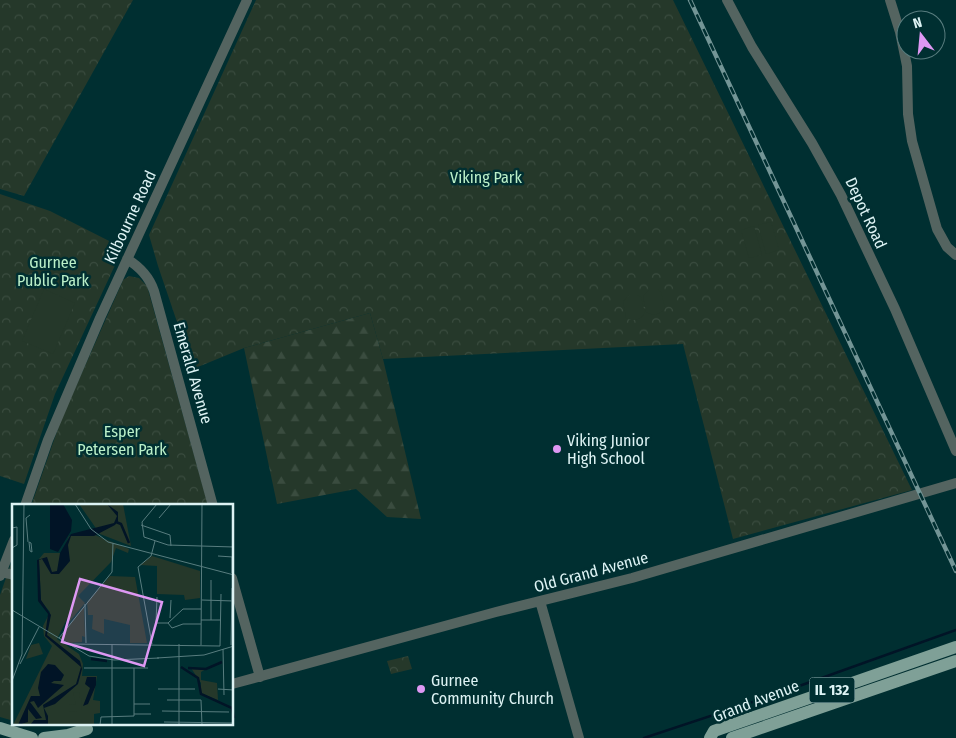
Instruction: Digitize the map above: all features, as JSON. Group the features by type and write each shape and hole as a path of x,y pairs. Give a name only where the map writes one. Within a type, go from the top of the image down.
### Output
{"main road":[{"name":"Grand Avenue","path":"711,738 714,731 956,647"},
{"name":"Grand Avenue","path":"732,738 956,661"},
{"path":"0,728 32,738"},
{"path":"44,738 90,731"}],"street":[{"name":"Kilbourne Road","path":"26,504 52,432 127,259 247,0"},
{"name":"Depot Road","path":"727,0 752,47 812,142 841,195 895,309 956,451"},
{"path":"890,0 900,32 907,66 908,114 912,141 937,229 947,247 956,255"},
{"name":"Emerald Avenue","path":"127,259 144,272 150,280 154,291 213,504"},
{"name":"Old Grand Avenue","path":"234,684 476,617 632,578 956,483"},
{"path":"1,574 12,545"},
{"path":"234,585 260,677"},
{"path":"540,601 579,738"}],"green space":[{"path":"0,0 133,0 24,196 0,189"},
{"name":"Viking Park","path":"256,0 673,0 912,490 733,539 683,344 383,359 370,313 244,348 193,369 149,235"},
{"name":"Gurnee Public Park","path":"0,194 50,211 123,248 55,394 24,484 0,476"},
{"path":"771,222 779,250 766,254 758,225"},
{"path":"754,226 762,255 749,258 741,230"},
{"name":"Esper Petersen Park","path":"129,276 139,278 147,286 208,504 32,504 61,420 123,280"},
{"path":"44,289 75,303 53,354 22,341"},
{"path":"650,289 657,289 661,292 665,308 657,314 646,312 643,296"},
{"path":"630,295 641,297 645,313 637,320 626,318 623,301"},
{"path":"370,313 383,359 421,519 387,517 356,489 277,504 244,348"},
{"path":"12,561 12,720 0,717 0,595"},
{"path":"408,656 412,669 391,674 387,661"}],"waterway":[{"path":"644,738 774,695 956,630"}],"railway":[{"path":"690,0 956,571"}],"place":[{"name":"Viking Junior High School","path":"557,449"},
{"name":"Gurnee Community Church","path":"421,689"}]}
